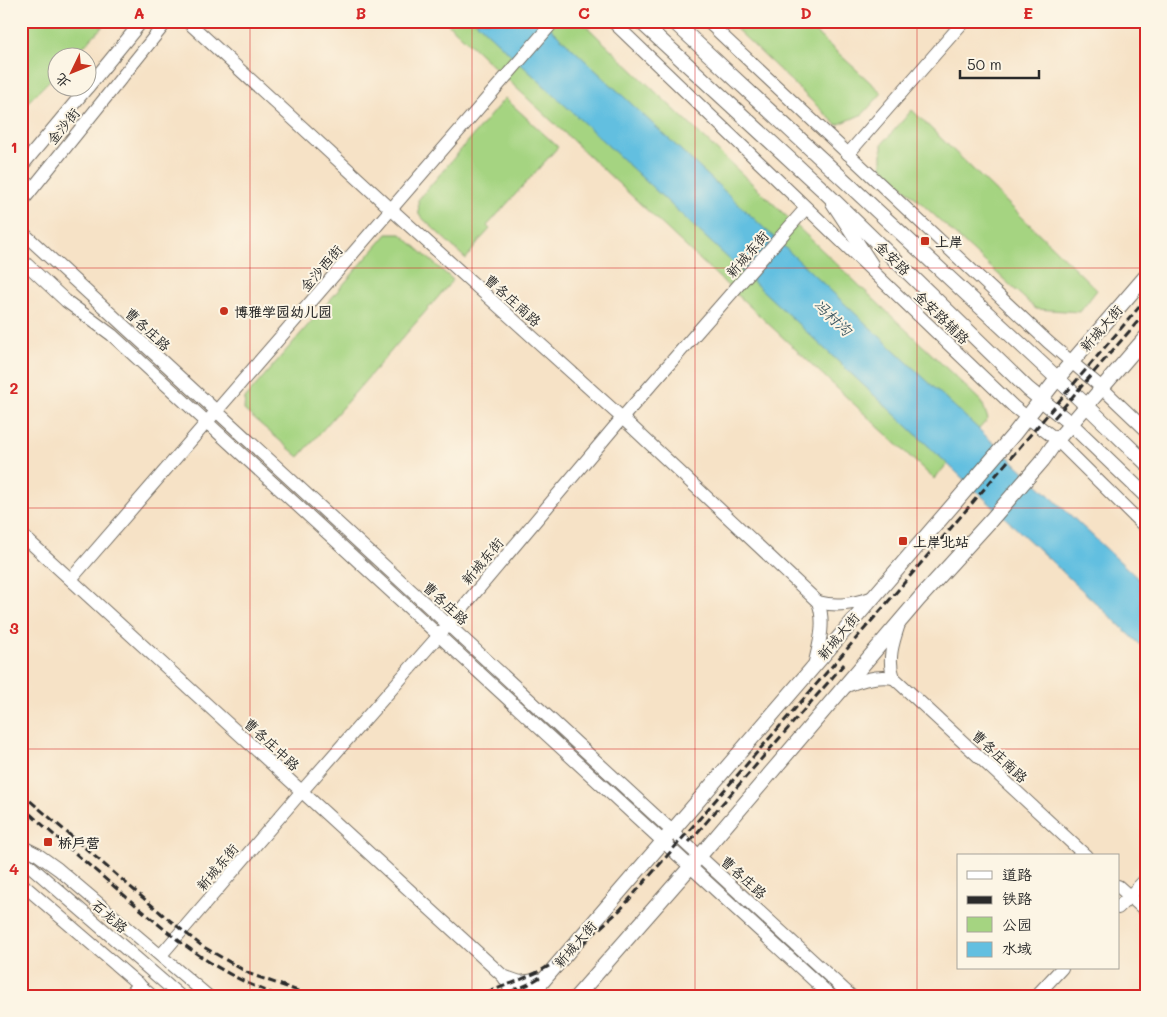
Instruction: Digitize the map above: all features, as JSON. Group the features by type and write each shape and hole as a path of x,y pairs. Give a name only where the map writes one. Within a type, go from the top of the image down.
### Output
{"main road":[{"name":"金安路","path":"640,21 822,189 1041,400 1071,424 1146,496"},
{"name":"金安路","path":"673,21 1146,463"},
{"name":"新城大街","path":"530,996 1014,434 1057,379 1146,276"},
{"path":"580,994 900,621 1043,460 1056,440 1146,337"}],"street":[{"name":"金沙街","path":"98,74 142,21"},
{"name":"金沙街","path":"21,203 167,21"},
{"name":"曹各庄南路","path":"187,21 622,418 818,602"},
{"name":"金沙西街","path":"71,579 554,21"},
{"name":"金安路辅路","path":"612,21 1014,407 1056,440 1146,528"},
{"path":"708,21 1071,363 1102,388 1146,430"},
{"path":"848,154 964,21"},
{"name":"金沙街","path":"21,167 78,98"},
{"path":"822,189 886,284"},
{"name":"新城东街","path":"161,955 439,635 622,418 806,208"},
{"name":"曹各庄路","path":"21,231 448,624 831,996"},
{"name":"曹各庄路","path":"21,259 66,301 112,335 439,635 668,837"},
{"name":"曹各庄中路","path":"21,534 503,976 509,986 510,996"},
{"path":"818,602 842,605 871,598"},
{"path":"814,666 822,628 821,610 818,602"},
{"path":"894,678 891,671 890,658 900,621"},
{"name":"曹各庄南路","path":"894,678 1084,854"},
{"path":"844,687 866,679 894,678"},
{"path":"21,846 37,854 58,869 208,996"},
{"name":"石龙路","path":"21,858 180,996"},
{"name":"曹各庄路","path":"695,862 851,996"},
{"path":"1120,906 1146,879"},
{"path":"21,883 152,996"},
{"path":"1120,888 1146,911"},
{"path":"1036,996 1060,970"},
{"path":"503,976 520,982 544,979"},
{"path":"128,996 139,984"}],"green space":[{"path":"21,21 108,21 82,48 48,48 48,82 21,109"},
{"path":"445,21 581,21 982,402 988,419 934,479"},
{"path":"728,21 803,21 882,93 863,114 837,125"},
{"path":"505,98 558,147 487,226 490,229 466,259 419,215 418,200"},
{"path":"912,110 1097,290 1080,312 1036,309 882,167 882,144"},
{"path":"387,234 401,234 453,280 299,457 244,410 245,398"}],"water":[{"name":"冯村沟","path":"475,21 543,21 1146,586 1146,650"}],"railway":[{"path":"475,996 514,982 563,958 620,910 887,603 1146,299"},
{"path":"1054,418 1146,312"},
{"path":"689,842 845,663"},
{"path":"21,793 202,946 250,974 312,996"},
{"path":"21,806 154,921 192,951 233,976 280,996"},
{"path":"500,996 529,984 542,976"}],"place":[{"name":"上岸","path":"925,241"},
{"name":"博雅学园幼儿园","path":"224,311"},
{"name":"上岸北站","path":"903,541"},
{"name":"桥户营","path":"48,842"}]}
